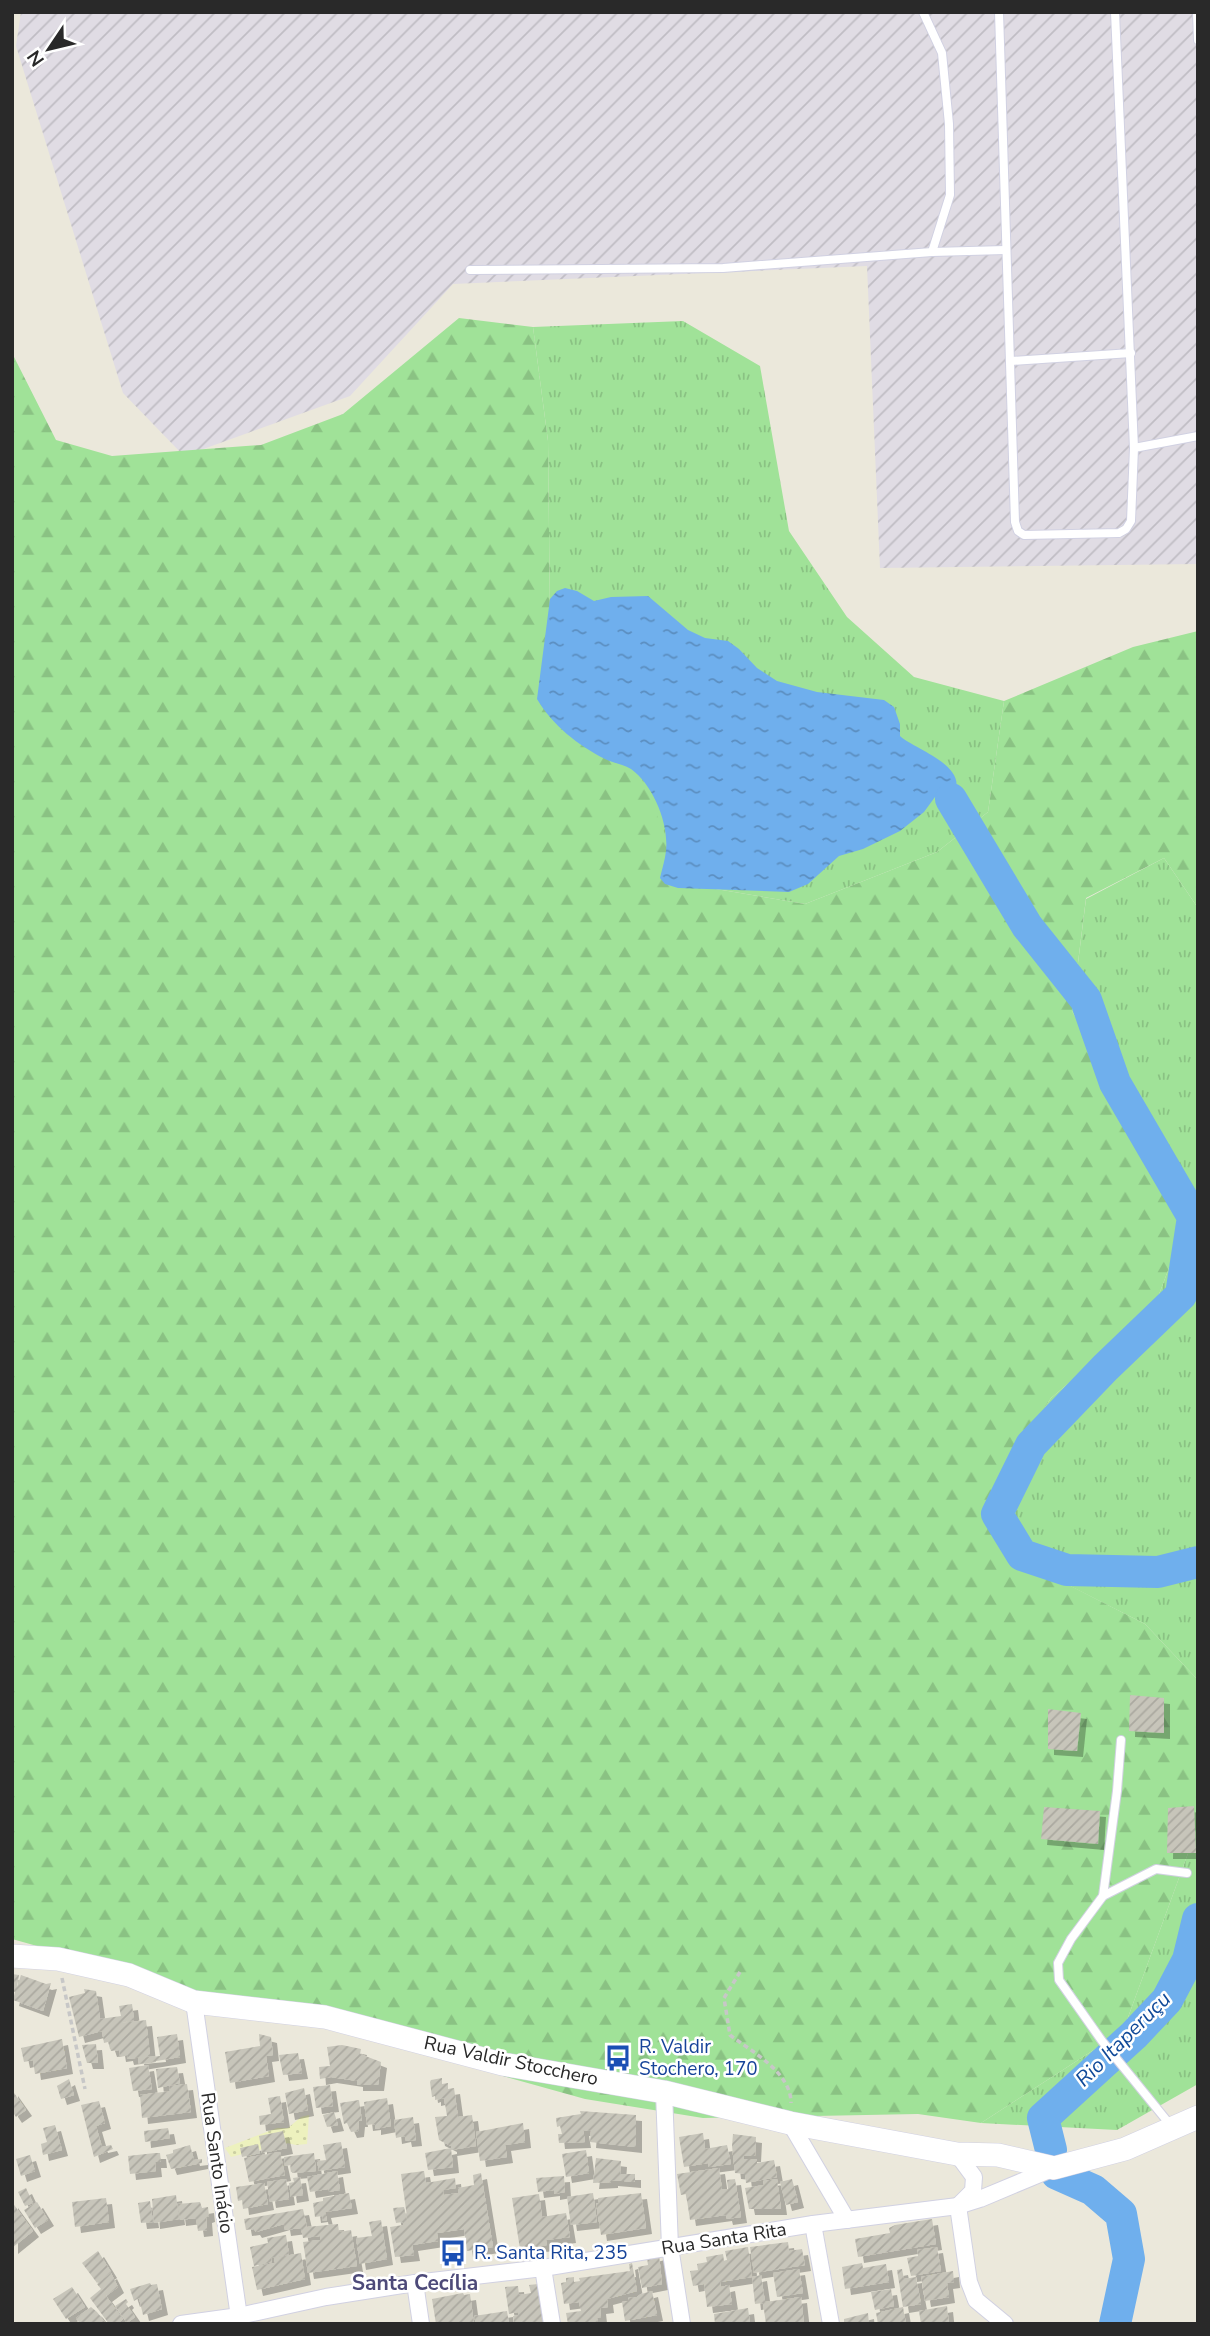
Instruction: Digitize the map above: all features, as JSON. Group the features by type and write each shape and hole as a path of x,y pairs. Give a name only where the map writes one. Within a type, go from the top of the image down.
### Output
{"main road":[{"name":"Rua Valdir Stocchero","path":"12,1956 58,1959 129,1975 194,2002 326,2017 502,2064 664,2092 790,2123 957,2154 998,2155 1054,2168"},
{"path":"1054,2168 1125,2149 1198,2117"}],"street":[{"name":"Rua Santo Inácio","path":"194,2002 239,2320"},
{"path":"664,2092 670,2247 682,2324"},
{"path":"790,2123 847,2220"},
{"path":"957,2154 974,2177 973,2191 958,2206 969,2283 976,2300 1005,2324"},
{"name":"Rua Santa Rita","path":"181,2324 239,2320 326,2297 415,2283 543,2268 813,2224 958,2206 1054,2168"},
{"path":"813,2224 831,2324"},
{"path":"543,2268 552,2324"},
{"path":"415,2283 421,2324"}],"lane":[{"path":"923,12 942,52 949,124 950,195 932,253"},
{"path":"999,12 1014,522 1018,531 1024,535 1119,533 1126,529 1131,521 1135,448 1115,12"},
{"path":"1197,12 1198,40"},
{"path":"470,270 723,268 1005,250"},
{"path":"1011,361 1131,354"},
{"path":"1135,448 1198,436"},
{"path":"1103,1896 1121,1740"},
{"path":"1174,2129 1102,2041 1059,1980 1058,1963 1071,1939 1103,1896 1156,1869 1187,1873"}],"path":[{"path":"58,1959 85,2089"},
{"path":"740,1972 724,1998 730,2035 777,2071 791,2093 790,2123"}],"shaded area":[{"path":"21,12 1198,12 1198,564 880,568 867,266 453,284 350,396 184,456 123,393 16,46"}],"green space":[{"path":"459,318 533,327 548,441 551,705 638,770 686,884 805,904 937,852 988,812 1004,701 1133,647 1198,631 1198,908 1164,858 1086,898 1072,1011 1187,1220 1152,1313 1051,1398 995,1485 1006,1553 1145,1624 1198,1680 1198,1826 1123,2031 981,2123 918,2114 703,2118 585,2099 12,1939 12,353 56,440 112,456 261,445 343,414"},
{"path":"683,321 760,366 789,531 847,617 914,677 1004,701 988,812 937,852 805,904 686,884 551,705 548,441 533,327"},
{"path":"1164,858 1198,908 1198,1680 1145,1624 1005,1553 995,1485 1051,1398 1152,1313 1187,1220 1072,1011 1086,899"},
{"path":"1198,1826 1198,2084 1117,2130 981,2123 1123,2031"}],"sand":[{"path":"309,2115 307,2144 287,2143 231,2157 225,2148 277,2128 288,2128 301,2117"}],"water":[{"path":"565,588 577,591 594,601 611,597 648,596 688,630 705,638 728,641 757,668 777,681 817,692 884,700 894,707 900,724 900,736 949,769 955,778 956,788 951,799 935,797 924,812 900,831 863,849 839,856 808,884 789,892 678,888 665,884 660,878 666,851 665,829 653,795 631,769 605,759 576,741 550,718 537,699 550,599 557,591"}],"building":[{"path":"1130,1695 1164,1698 1164,1733 1129,1731"},
{"path":"1048,1709 1081,1713 1077,1751 1048,1749"},
{"path":"1194,1806 1196,1853 1167,1853 1168,1808"},
{"path":"1044,1807 1100,1811 1098,1844 1041,1839"},
{"path":"12,1974 19,1975 17,1987 21,1975 46,1984 51,1983 43,2011 13,2000 15,1992 12,1991"},
{"path":"84,1989 96,1991 100,2019 121,2016 119,2006 132,2004 134,2020 122,2023 146,2020 150,2056 128,2059 127,2055 120,2056 119,2050 111,2051 108,2042 104,2043 102,2031 79,2037 69,1997 85,1993"},
{"path":"177,2034 180,2057 139,2064 138,2058 160,2056 157,2037"},
{"path":"259,2034 271,2037 273,2055 266,2056 269,2076 230,2083 225,2052 260,2046"},
{"path":"62,2039 67,2068 35,2074 33,2060 24,2062 21,2048"},
{"path":"96,2044 98,2063 87,2063 82,2045"},
{"path":"342,2045 361,2049 360,2054 381,2062 378,2085 357,2085 357,2081 331,2077 320,2079 319,2067 330,2066 327,2047"},
{"path":"298,2053 302,2073 283,2075 279,2055"},
{"path":"148,2065 152,2089 133,2091 129,2068"},
{"path":"177,2067 180,2083 158,2088 156,2069"},
{"path":"442,2078 442,2084 448,2083 448,2089 454,2088 458,2117 472,2115 476,2146 451,2150 451,2146 439,2140 435,2117 447,2116 444,2098 435,2100 435,2096 432,2097 430,2082"},
{"path":"69,2079 74,2095 61,2099 57,2086"},
{"path":"187,2084 191,2112 142,2118 140,2095 170,2091 169,2086"},
{"path":"330,2085 333,2106 316,2108 313,2087"},
{"path":"304,2088 308,2110 289,2114 285,2093"},
{"path":"12,2090 26,2110 16,2117 12,2111"},
{"path":"280,2096 284,2122 260,2125 259,2116 271,2114 268,2098"},
{"path":"387,2098 391,2126 375,2129 375,2124 367,2125 364,2102"},
{"path":"359,2100 362,2121 359,2121 358,2131 351,2132 347,2123 344,2124 340,2103"},
{"path":"99,2101 105,2123 96,2126 102,2147 111,2145 113,2149 94,2157 81,2105"},
{"path":"580,2111 636,2115 636,2147 590,2142 591,2131 583,2130 585,2142 559,2143 558,2134 562,2134 560,2126 557,2127 556,2118 581,2114"},
{"path":"334,2112 338,2125 327,2127 323,2115"},
{"path":"413,2117 416,2140 406,2141 405,2136 396,2138 394,2120"},
{"path":"523,2123 525,2142 505,2145 507,2157 480,2161 476,2132"},
{"path":"55,2125 62,2150 43,2155 41,2144 47,2142 43,2128"},
{"path":"168,2128 170,2138 145,2142 144,2131"},
{"path":"283,2131 287,2148 262,2153 259,2136"},
{"path":"703,2133 705,2149 727,2145 731,2164 709,2167 708,2163 684,2167 679,2137"},
{"path":"733,2134 756,2137 755,2156 744,2156 744,2159 757,2159 757,2163 774,2160 777,2177 746,2183 745,2174 735,2173"},
{"path":"341,2142 345,2167 319,2171 317,2161 326,2160 323,2145"},
{"path":"258,2144 260,2153 242,2157 240,2148"},
{"path":"190,2145 194,2160 202,2159 202,2163 171,2169 166,2155"},
{"path":"451,2148 453,2167 428,2170 425,2153"},
{"path":"586,2150 589,2173 566,2177 562,2154"},
{"path":"280,2152 285,2175 249,2182 244,2158"},
{"path":"160,2153 161,2162 155,2162 156,2171 130,2174 128,2156"},
{"path":"314,2153 316,2171 292,2173 291,2165 285,2166 284,2157"},
{"path":"30,2155 35,2171 21,2176 16,2159"},
{"path":"596,2158 621,2161 620,2174 635,2174 635,2182 612,2180 593,2183"},
{"path":"719,2168 722,2189 728,2189 727,2180 735,2179 741,2217 727,2219 726,2215 690,2220 686,2194 681,2195 677,2174"},
{"path":"337,2171 340,2190 310,2192 307,2177"},
{"path":"424,2171 426,2183 455,2178 456,2188 443,2190 444,2195 458,2193 458,2188 474,2185 473,2175 481,2173 493,2247 467,2251 464,2229 437,2233 438,2241 412,2245 414,2255 395,2257 390,2227 403,2225 403,2222 396,2223 393,2208 404,2207 408,2224 401,2174"},
{"path":"564,2176 565,2192 538,2192 536,2178"},
{"path":"300,2177 303,2195 291,2197 289,2183 294,2182 293,2178"},
{"path":"286,2179 289,2199 270,2202 267,2182"},
{"path":"777,2179 781,2209 749,2209 745,2188 764,2185 763,2181"},
{"path":"792,2179 798,2202 786,2205 780,2182"},
{"path":"264,2183 268,2204 243,2209 242,2200 238,2201 236,2187"},
{"path":"26,2188 33,2203 25,2206 18,2192"},
{"path":"349,2193 352,2208 325,2212 327,2220 323,2221 322,2216 315,2217 313,2203 323,2201 323,2198"},
{"path":"593,2193 597,2222 571,2225 567,2197"},
{"path":"641,2193 646,2228 601,2235 596,2203 599,2203 598,2198"},
{"path":"539,2194 542,2217 566,2213 570,2237 546,2240 547,2245 520,2249 512,2198"},
{"path":"176,2195 179,2219 154,2223 152,2199"},
{"path":"106,2198 109,2222 75,2227 72,2202"},
{"path":"150,2201 153,2222 141,2223 138,2203"},
{"path":"12,2202 33,2231 12,2248"},
{"path":"37,2202 48,2220 35,2228 24,2210"},
{"path":"200,2202 202,2208 208,2207 209,2216 206,2217 207,2230 198,2231 196,2218 180,2220 178,2204"},
{"path":"303,2209 307,2227 338,2224 339,2232 351,2230 357,2266 308,2273 303,2242 320,2240 320,2236 303,2238 301,2228 285,2230 284,2224 256,2232 254,2229 246,2230 244,2219"},
{"path":"932,2219 936,2244 858,2257 855,2239 890,2233 889,2228 895,2225"},
{"path":"381,2220 387,2259 360,2264 356,2238 372,2236 369,2222"},
{"path":"286,2235 289,2254 254,2266 250,2247 268,2243 267,2238"},
{"path":"788,2242 789,2251 802,2249 805,2265 754,2273 750,2247"},
{"path":"748,2247 752,2277 720,2282 721,2287 729,2285 732,2304 707,2307 704,2284 714,2282 693,2286 690,2271 698,2270 697,2264 707,2262 706,2257 723,2254 724,2261 727,2260 725,2251"},
{"path":"937,2247 941,2271 911,2276 907,2258 918,2256 917,2250"},
{"path":"98,2251 111,2272 97,2283 82,2263"},
{"path":"301,2253 305,2279 257,2290 252,2267 275,2263 274,2258"},
{"path":"659,2254 662,2284 642,2288 638,2267 648,2265 647,2257"},
{"path":"632,2263 637,2291 607,2299 608,2307 600,2308 601,2317 597,2318 598,2323 568,2324 566,2313 581,2311 579,2302 564,2304 561,2283 566,2282 566,2278 574,2277 574,2282 580,2281 579,2278 630,2271 629,2264"},
{"path":"862,2263 863,2268 886,2264 889,2282 845,2289 842,2267"},
{"path":"799,2269 803,2293 777,2297 773,2273"},
{"path":"902,2269 904,2279 916,2277 921,2304 903,2307 897,2270"},
{"path":"953,2271 954,2282 947,2283 949,2297 925,2301 921,2277"},
{"path":"111,2273 118,2287 106,2296 123,2319 117,2324 109,2324 90,2298 101,2289 97,2284"},
{"path":"761,2275 765,2302 801,2297 804,2324 766,2324 763,2303 755,2304 752,2277"},
{"path":"150,2283 157,2284 162,2309 143,2315 139,2298 134,2301 130,2289"},
{"path":"538,2284 546,2324 514,2324 513,2316 518,2315 518,2312 509,2314 505,2287 518,2286 519,2295 531,2293 529,2285"},
{"path":"72,2287 85,2307 66,2319 53,2299"},
{"path":"891,2289 894,2306 875,2310 871,2292"},
{"path":"652,2291 657,2315 625,2321 622,2302"},
{"path":"470,2294 474,2324 436,2324 432,2299"},
{"path":"126,2299 126,2304 135,2317 127,2323 115,2306"},
{"path":"947,2306 949,2324 921,2324 919,2311"},
{"path":"91,2307 106,2324 80,2324 76,2318"},
{"path":"903,2307 906,2324 878,2324 876,2313"},
{"path":"748,2308 750,2324 715,2324 714,2314"},
{"path":"507,2311 509,2324 476,2324 474,2316"},
{"path":"868,2313 869,2324 844,2324 844,2319"}],"waterway":[{"path":"951,799 1027,926 1086,1000 1115,1083 1193,1217 1181,1295 1105,1368 1031,1445 997,1514 1022,1555 1067,1570 1158,1572 1198,1562"},
{"name":"Rio Itaperuçu","path":"1051,2150 1043,2118 1134,2035 1167,2000 1188,1960 1198,1919"},
{"name":"Rio Itaperuçu","path":"1057,2174 1093,2190 1121,2214 1129,2259 1115,2324"}],"place":[{"name":"R. Valdir Stochero, 170","path":"618,2058"},
{"name":"R. Santa Rita, 235","path":"453,2253"}],"district":[{"name":"Santa Cecília","path":"415,2283"}]}
